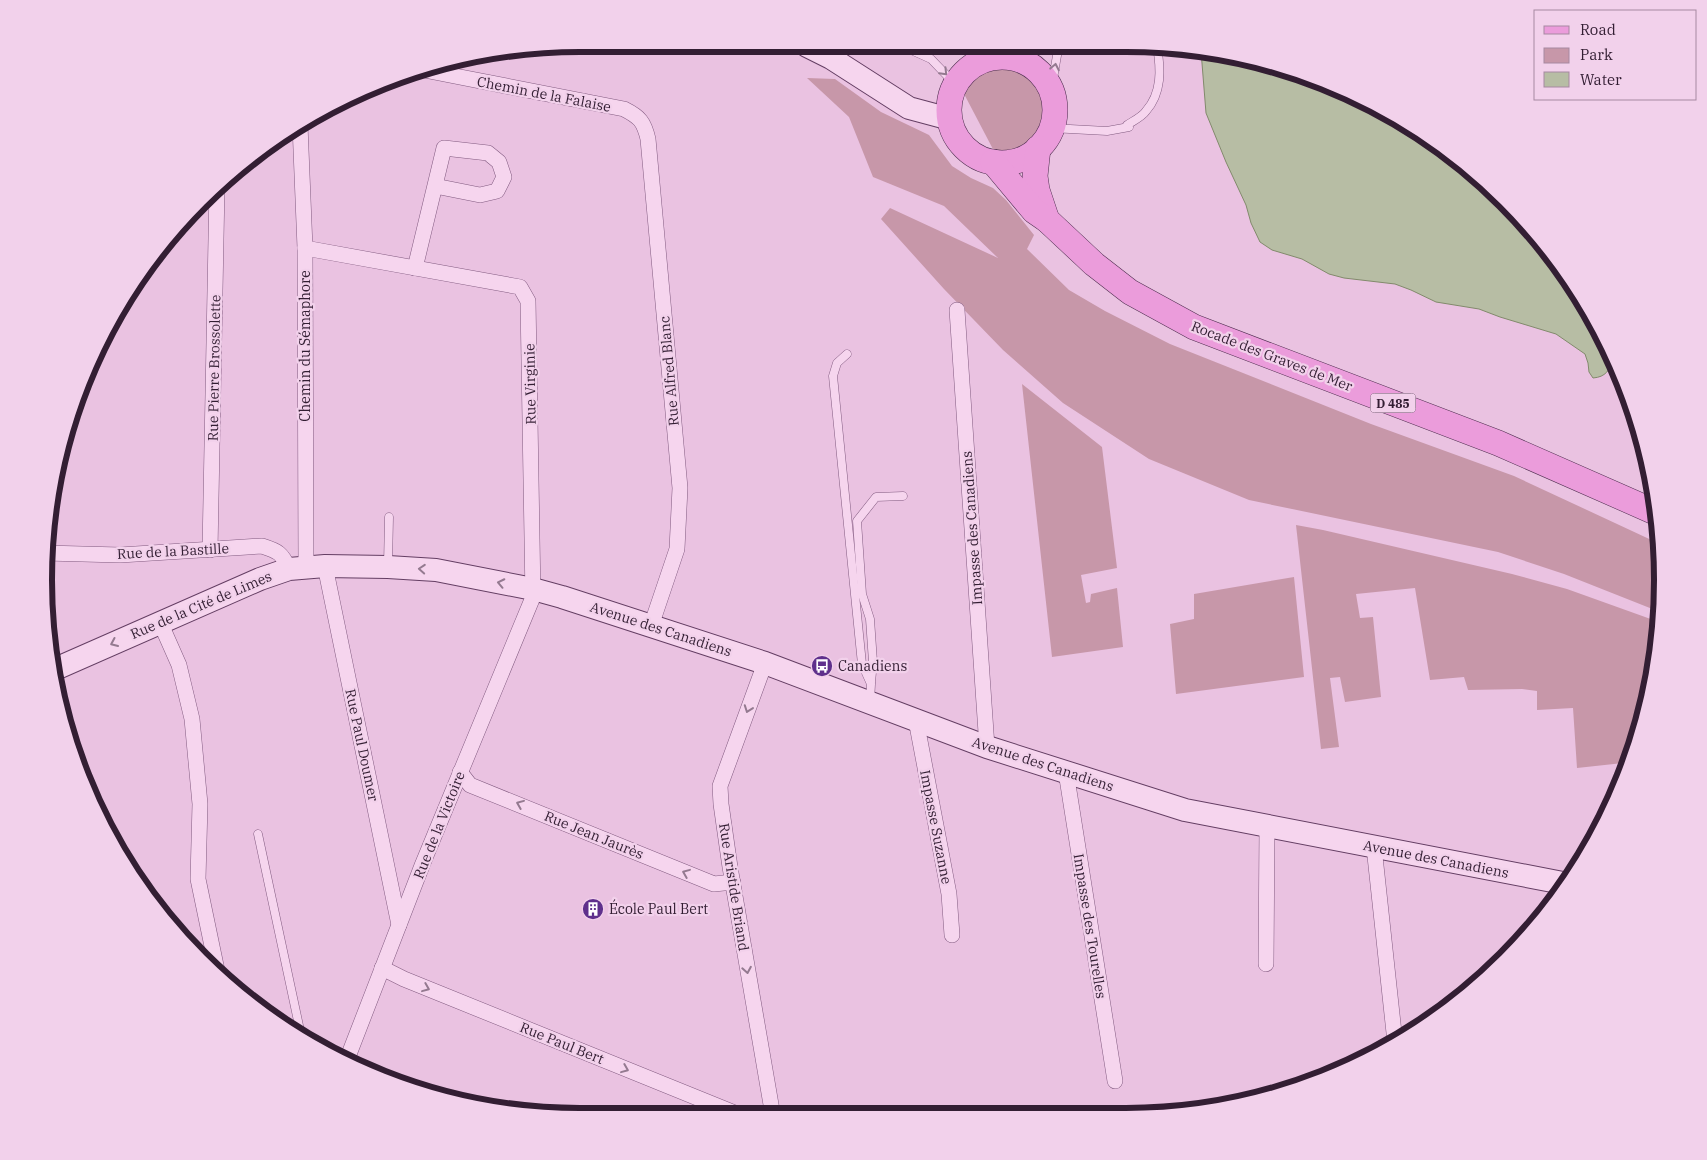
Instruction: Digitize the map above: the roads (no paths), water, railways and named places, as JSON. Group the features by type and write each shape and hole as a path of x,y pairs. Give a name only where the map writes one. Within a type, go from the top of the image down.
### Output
{"main road":[{"path":"980,53 1022,61 1034,68 1044,78 1051,90 1054,109 1045,138 1028,155 1017,160 992,162 964,147 955,134 950,119 950,101 955,84 980,53"},
{"name":"D 485","path":"1045,138 1035,176 1037,190 1047,220"},
{"name":"Rocade des Graves de Mer","path":"992,162 1034,211 1047,220 1094,264 1130,292 1194,327 1498,443 1650,510"}],"street":[{"path":"819,52 909,108 950,119"},
{"name":"Chemin de la Falaise","path":"436,72 624,109 637,116"},
{"name":"Rue Alfred Blanc","path":"637,116 645,127 648,139 680,488 677,549 651,626"},
{"name":"Chemin du Sémaphore","path":"300,133 305,248 307,567"},
{"path":"415,268 444,148 488,153 499,162 504,177 497,191 480,195 435,186"},
{"name":"Rue Pierre Brossolette","path":"210,550 217,198"},
{"name":"Rue Virginie","path":"305,248 520,287 528,301 533,590"},
{"name":"Impasse des Canadiens","path":"956,310 987,747"},
{"name":"Rue de la Bastille","path":"54,553 120,555 262,546 278,552 286,560 307,567"},
{"name":"Rue de la Cité de Limes","path":"60,667 260,579 307,567 388,567 436,570 533,590"},
{"name":"Rue Paul Doumer","path":"307,567 398,925"},
{"name":"Avenue des Canadiens","path":"533,590 562,597 765,663 871,693 916,720 987,747 1186,810 1559,882"},
{"name":"Rue de la Victoire","path":"349,1054 398,925 533,598 533,590"},
{"path":"160,622 179,665 192,719 200,804 198,878 215,961"},
{"name":"Rue Aristide Briand","path":"765,663 720,786 720,804 771,1108"},
{"name":"Impasse Suzanne","path":"916,720 949,894 952,935"},
{"name":"Rue Jean Jaurès","path":"460,772 470,785 714,884 733,882"},
{"name":"Impasse des Tourelles","path":"1066,772 1115,1081"},
{"path":"1266,964 1267,827"},
{"path":"1374,847 1394,1035"},
{"name":"Rue Paul Bert","path":"382,968 404,979 722,1108"}],"lane":[{"path":"914,52 931,59 955,84"},
{"path":"1051,90 1058,52"},
{"path":"1045,138 1129,127 1127,126 1146,112 1156,95 1161,69 1158,54"},
{"path":"847,354 837,363 833,376 862,664 871,693"},
{"path":"871,693 870,619 862,594 857,521 876,497 903,496"},
{"path":"388,567 389,517"},
{"path":"258,834 299,1027"}],"water":[{"path":"1202,58 1264,70 1297,80 1360,107 1420,141 1475,183 1524,232 1566,287 1584,316 1609,370 1604,375 1593,378 1589,372 1585,354 1556,334 1479,309 1436,302 1395,284 1344,278 1329,274 1302,259 1272,250 1260,242 1206,113"}],"place":[{"name":"Canadiens","path":"822,666"},
{"name":"École Paul Bert","path":"593,909"}]}
